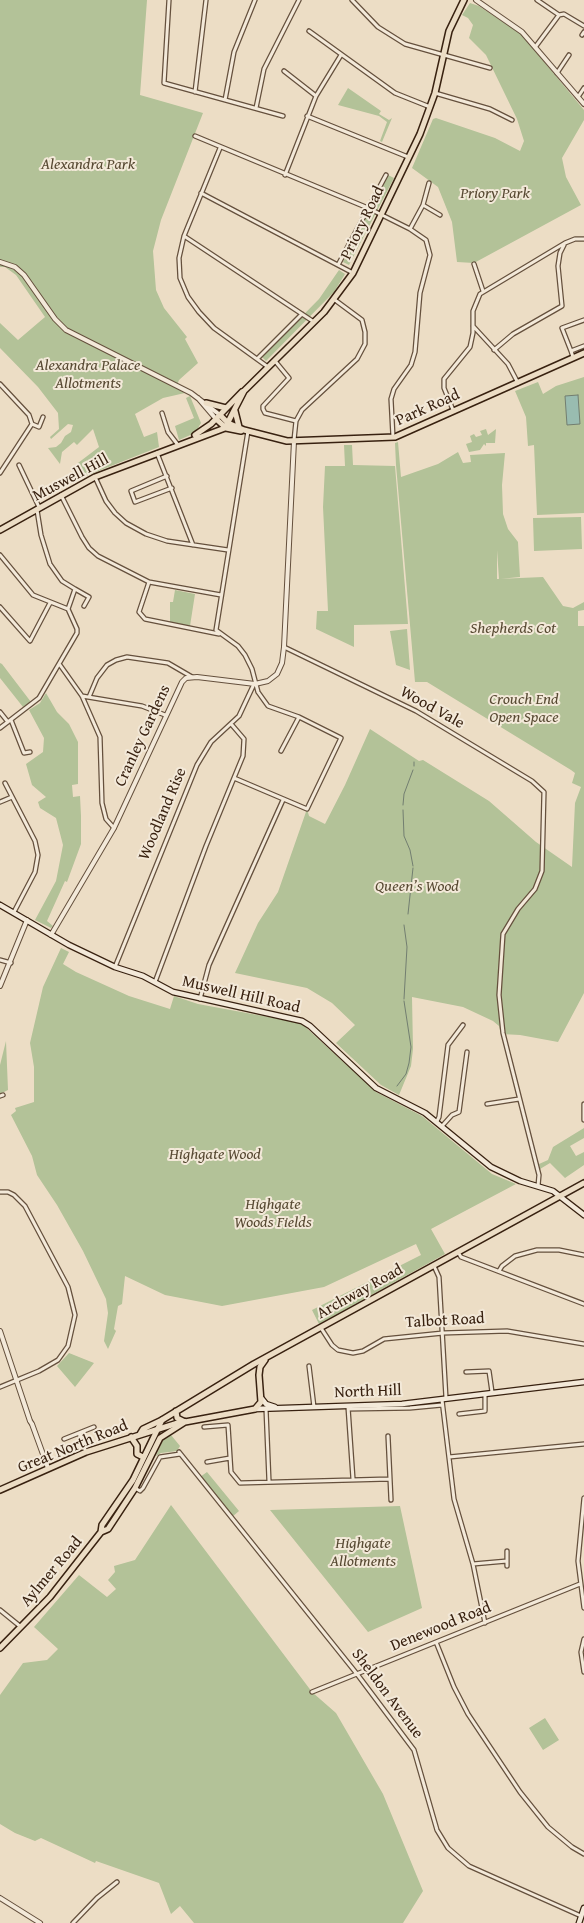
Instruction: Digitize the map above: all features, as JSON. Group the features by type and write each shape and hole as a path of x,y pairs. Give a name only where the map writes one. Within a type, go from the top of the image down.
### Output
{"main road":[{"name":"Priory Road","path":"225,424 244,391 335,300 353,272 382,215 430,107 449,31 464,0"},
{"name":"Park Road","path":"218,417 225,424 244,431 294,441 393,437 408,433 454,410 584,354"},
{"name":"Muswell Hill","path":"184,442 204,430 244,391"},
{"path":"206,403 227,408"},
{"path":"235,405 235,418 244,431"},
{"name":"Muswell Hill","path":"0,530 95,477 178,445 225,424"},
{"path":"204,430 225,424"},
{"name":"Muswell Hill Road","path":"0,905 51,935 115,967 155,982 173,992 200,1000 275,1013 302,1021 310,1026 376,1088 436,1121 469,1151 491,1167 520,1181 561,1196 584,1215"},
{"name":"Archway Road","path":"155,1430 162,1420 176,1411 267,1358 584,1183"},
{"path":"266,1407 262,1399 259,1375 260,1367 267,1358"},
{"path":"248,1369 259,1375"},
{"name":"North Hill","path":"155,1430 183,1422 255,1408 348,1407 443,1401 492,1392 584,1382"},
{"path":"255,1408 262,1399"},
{"path":"176,1411 177,1418 183,1422"},
{"path":"140,1434 143,1429 162,1420"},
{"name":"Aylmer Road","path":"0,1648 22,1627 64,1580 101,1532 108,1529 135,1488 160,1438 183,1422"},
{"name":"Aylmer Road","path":"101,1532 102,1525 133,1480 155,1430"},
{"name":"Great North Road","path":"0,1490 86,1452 140,1434 145,1435 155,1430"},
{"path":"131,1437 137,1446 137,1454 143,1457"},
{"path":"579,1923 584,1908"}],"street":[{"path":"169,0 164,83 283,116"},
{"path":"195,92 206,0"},
{"path":"224,100 234,52 255,0"},
{"path":"256,108 264,69 299,0"},
{"path":"476,0 514,25 536,46 556,73 584,104"},
{"path":"537,0 559,15 564,14 584,26"},
{"path":"354,1 387,34 405,44 490,68"},
{"path":"536,46 559,15"},
{"path":"309,31 395,92 430,107"},
{"path":"284,175 316,96 341,55"},
{"path":"556,73 569,55"},
{"path":"284,71 316,96"},
{"path":"578,97 584,88"},
{"path":"435,93 490,109 512,120"},
{"path":"307,116 408,157"},
{"path":"195,136 284,175 368,208 410,229 426,240 430,255 420,293 415,352 411,364 392,395 393,437"},
{"path":"220,148 184,236 179,258 180,278 188,297 214,328 268,367"},
{"name":"Priory Road","path":"338,265 386,175"},
{"path":"410,229 423,205 430,183"},
{"path":"201,193 353,272"},
{"path":"423,205 440,215"},
{"path":"184,236 314,322"},
{"path":"454,410 444,388 444,378 466,353 473,337 473,311 483,291 565,243 575,239 584,240"},
{"path":"494,350 513,334 562,306 558,273 560,253 565,243"},
{"path":"555,249 560,253"},
{"path":"0,262 15,267 24,275 55,319 66,330 198,398 206,403 218,417"},
{"path":"474,264 483,291"},
{"path":"255,684 268,681 277,674 282,663 296,421 306,406 357,359 364,344 365,332 362,320 335,300"},
{"path":"257,359 302,314"},
{"path":"573,358 562,328 584,320"},
{"path":"473,326 511,368 518,384"},
{"path":"473,337 480,335"},
{"path":"571,351 584,346"},
{"path":"275,361 289,375 289,379 263,406 263,409 265,413 296,421"},
{"path":"0,384 29,415 32,424 39,427 43,417"},
{"path":"198,398 218,417"},
{"path":"162,413 168,432 178,445"},
{"path":"0,473 32,424"},
{"path":"218,633 216,627 244,431"},
{"path":"157,452 194,545"},
{"path":"19,465 38,509 41,535 50,564 62,581 89,597 84,606"},
{"path":"166,476 131,491 135,502 172,488"},
{"path":"95,477 106,501 126,523 146,534 167,542 228,550"},
{"path":"61,495 89,548 98,556 149,582 220,596"},
{"path":"0,554 30,592 50,603 68,609"},
{"path":"149,582 139,612 145,619 218,633 230,640 241,650 252,669 255,684 268,706 299,717 340,738 308,808 304,810 234,778"},
{"path":"0,728 39,698 60,665 76,633 68,609 75,589"},
{"path":"0,607 30,641 50,603"},
{"name":"Wood Vale","path":"284,647 416,711 538,786 544,792 546,799 542,842 542,871 538,884 518,909 503,934 499,995 502,1024 539,1174 538,1186"},
{"path":"89,697 97,678 107,665 128,657 168,663 192,677"},
{"path":"60,665 82,696 100,737 102,803 106,819 114,828"},
{"name":"Cranley Gardens","path":"51,935 114,828 178,686 186,678 192,677 255,684"},
{"name":"Woodland Rise","path":"115,967 196,765 211,742 232,725 239,716 255,684"},
{"path":"82,696 142,706 166,715"},
{"path":"0,712 9,721 24,753 30,752"},
{"path":"281,752 299,717"},
{"path":"155,982 243,756 245,743 241,733 232,725"},
{"path":"5,783 35,841 38,855 35,872 14,912"},
{"path":"0,802 12,797"},
{"path":"200,1000 209,965 283,800"},
{"path":"0,986 27,920"},
{"path":"0,960 11,963"},
{"path":"436,1121 439,1117 448,1044 463,1025"},
{"path":"443,1126 452,1116 459,1112 467,1052"},
{"path":"486,1104 519,1099"},
{"path":"584,1104 584,1120"},
{"path":"0,1192 14,1195 25,1206 68,1287 75,1316 68,1346 58,1360 39,1371 0,1387"},
{"path":"499,1272 502,1266 515,1256 537,1250 559,1250 584,1255"},
{"path":"457,1252 461,1257 584,1304"},
{"path":"433,1265 438,1277 443,1333 443,1401 454,1499 473,1564 485,1623"},
{"name":"Talbot Road","path":"321,1328 332,1345 338,1350 353,1353 363,1351 384,1339 443,1333 507,1331 584,1344"},
{"path":"0,1331 48,1468"},
{"path":"309,1366 314,1407"},
{"path":"466,1372 489,1371 492,1392"},
{"path":"459,1414 485,1410 484,1394"},
{"path":"266,1407 268,1481"},
{"path":"348,1407 353,1479"},
{"path":"204,1427 228,1425 231,1472 240,1483 389,1479"},
{"path":"64,1439 94,1427"},
{"path":"79,1433 86,1452"},
{"path":"388,1436 391,1500"},
{"path":"449,1457 584,1444"},
{"name":"Sheldon Avenue","path":"135,1488 140,1490 143,1488 160,1456 180,1453 357,1674 414,1750 437,1830 448,1848 469,1866 581,1916"},
{"path":"207,1462 230,1458"},
{"path":"584,1498 578,1561 584,1608"},
{"path":"473,1564 507,1564 507,1551"},
{"name":"Denewood Road","path":"312,1692 580,1584"},
{"path":"0,1610 22,1627"},
{"path":"584,1639 581,1652 584,1672"},
{"path":"436,1642 454,1687 468,1714 520,1792 548,1827 572,1847 584,1854"},
{"path":"73,1923 97,1898 117,1882"},
{"path":"0,1898 40,1923"}],"green space":[{"name":"Alexandra Park","path":"0,0 147,0 140,95 203,113 161,220 153,251 156,290 164,308 187,337 185,339 198,363 179,380 176,388 185,393 163,398 135,414 144,437 157,432 159,447 78,479 78,463 99,447 93,429 77,445 74,442 62,452 60,464 48,448 56,447 61,443 65,436 71,432 73,425 68,424 51,439 50,437 59,429 58,413 38,387 0,348 0,323 18,340 45,317 16,275 5,267 0,267"},
{"name":"Priory Park","path":"470,3 479,6 521,34 584,110 584,120 562,158 566,177 581,205 474,263 457,262 452,222 438,187 412,168 433,119 436,118 495,138 520,151 524,141 517,119 486,55 469,38 473,25 468,18 462,15"},
{"path":"348,88 381,111 379,114 389,120 392,118 382,142 380,141 387,122 379,116 338,105"},
{"path":"388,175 394,178 349,265 343,262"},
{"path":"339,270 345,274 334,292 266,361 262,357 319,299"},
{"path":"584,377 584,513 537,515 534,445 528,446 526,417 515,391 538,382 543,394 556,386"},
{"path":"190,396 201,423 195,433 179,440 175,426 194,418 186,398"},
{"path":"486,429 488,435 496,429 495,443 486,443 486,446 484,444 480,450 469,452 466,444 472,442 470,436 474,434 476,437 482,435 480,431"},
{"name":"Queen’s Wood","path":"398,442 401,477 438,464 458,452 463,463 471,462 470,455 505,453 502,485 503,514 508,529 518,542 520,577 501,579 543,577 563,606 573,608 584,602 584,610 578,611 578,626 584,626 584,993 558,1042 520,1035 501,1034 499,1026 493,1021 463,1007 412,997 413,1049 411,1066 399,1095 381,1085 336,1043 355,1025 332,1003 307,988 235,973 258,923 278,892 307,809 309,816 325,824 370,729 419,761 423,760 489,801 536,842 572,867 575,803 581,787 572,783 575,773 571,770 427,682 415,682 396,465 395,443","holes":["497,550 499,579 497,579"]},
{"path":"344,445 352,445 353,465 395,466 408,624 354,625 354,647 316,629 317,611 328,611 323,507 325,466 345,466"},
{"path":"581,517 582,549 534,551 533,518"},
{"path":"175,590 195,594 190,626 170,622 170,602 173,602"},
{"path":"407,629 410,670 396,665 390,631"},
{"path":"0,663 31,702 23,707 0,678"},
{"path":"46,693 57,712 69,724 78,742 78,784 72,785 73,797 80,796 81,816 81,844 67,882 65,881 47,921 53,926 51,928 35,920 56,881 63,845 56,818 40,808 38,802 46,797 32,785 26,764 43,752 44,738 29,710 40,703"},
{"name":"Highgate Wood","path":"61,948 69,952 63,964 76,972 129,996 170,1009 174,996 198,1004 301,1023 376,1092 422,1116 492,1174 516,1184 431,1229 445,1254 319,1324 312,1310 421,1255 416,1244 324,1287 222,1306 165,1295 125,1276 122,1304 118,1306 114,1329 116,1331 108,1349 104,1341 108,1313 106,1299 83,1251 57,1205 37,1175 32,1156 11,1115 16,1111 15,1108 34,1102 34,1067 30,1043 43,987"},
{"path":"6,1041 8,1090 0,1094 0,1065"},
{"path":"584,1128 584,1138 570,1146 576,1156 584,1152 584,1165 565,1178 550,1163 540,1169 539,1164 548,1160 553,1147"},
{"path":"69,1353 94,1363 75,1387 57,1366"},
{"path":"171,1435 180,1446 177,1451 161,1453 156,1456 163,1440"},
{"path":"207,1472 239,1511 232,1517 200,1477"},
{"path":"171,1505 312,1692 336,1713 383,1794 423,1891 403,1923 194,1923 180,1906 171,1914 159,1883 96,1861 95,1863 41,1838 35,1841 15,1833 0,1824 0,1695 23,1663 47,1660 58,1649 34,1627 79,1575 107,1597 116,1589 108,1580 115,1572 114,1566 135,1560"},
{"name":"Highgate Allotments","path":"400,1506 422,1608 368,1632 270,1510"},
{"path":"545,1718 559,1740 543,1750 529,1728"}],"water":[{"path":"578,395 580,424 567,425 565,396"}],"waterway":[{"path":"403,805 404,794 413,770"},
{"path":"403,810 404,836 410,850 413,866"},
{"path":"408,914 413,868"},
{"path":"404,925 407,947 404,999"},
{"path":"397,1086 406,1074 411,1047 404,1001"}],"park label":[{"name":"Alexandra Palace Allotments","path":"88,375"},
{"name":"Shepherds Cot","path":"513,629"},
{"name":"Crouch End Open Space","path":"524,709"},
{"name":"Highgate Woods Fields","path":"273,1214"}]}
